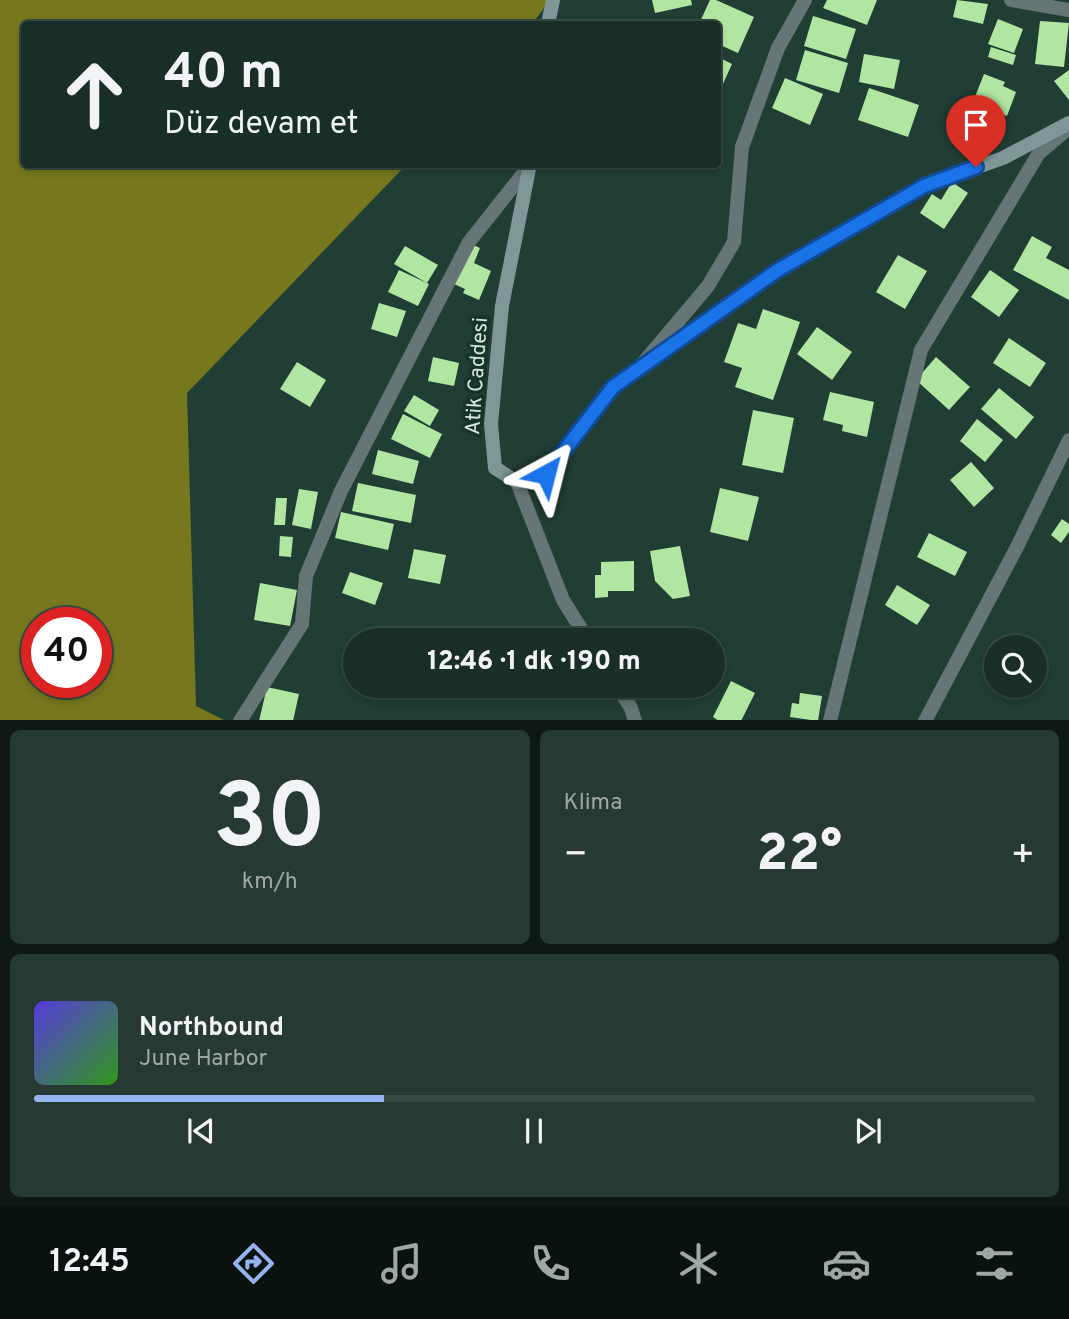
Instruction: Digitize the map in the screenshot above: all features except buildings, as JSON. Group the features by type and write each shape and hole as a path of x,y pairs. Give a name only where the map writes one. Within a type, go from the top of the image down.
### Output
{"street":[{"path":"549,21 553,0"},
{"path":"634,373 708,286 734,242 742,147 778,48 805,0"},
{"path":"1011,0 1067,6"},
{"path":"580,628 563,600 517,482 546,474 613,387 778,270 924,186 1003,158 1069,125"},
{"path":"830,720 921,350 1039,153 1069,125"},
{"path":"240,720 302,624 306,576 341,491 469,242 527,168"},
{"name":"Atik Caddesi","path":"517,482 495,468 491,424 502,306 529,168"},
{"path":"925,720 1017,547 1069,440"},
{"path":"625,698 635,720"}],"shaded area":[{"path":"0,0 550,0 534,21 21,21 21,168 403,168 187,393 196,706 224,720 0,720"}],"route":[{"path":"546,474 613,387 778,270 924,186 976,167"}]}
